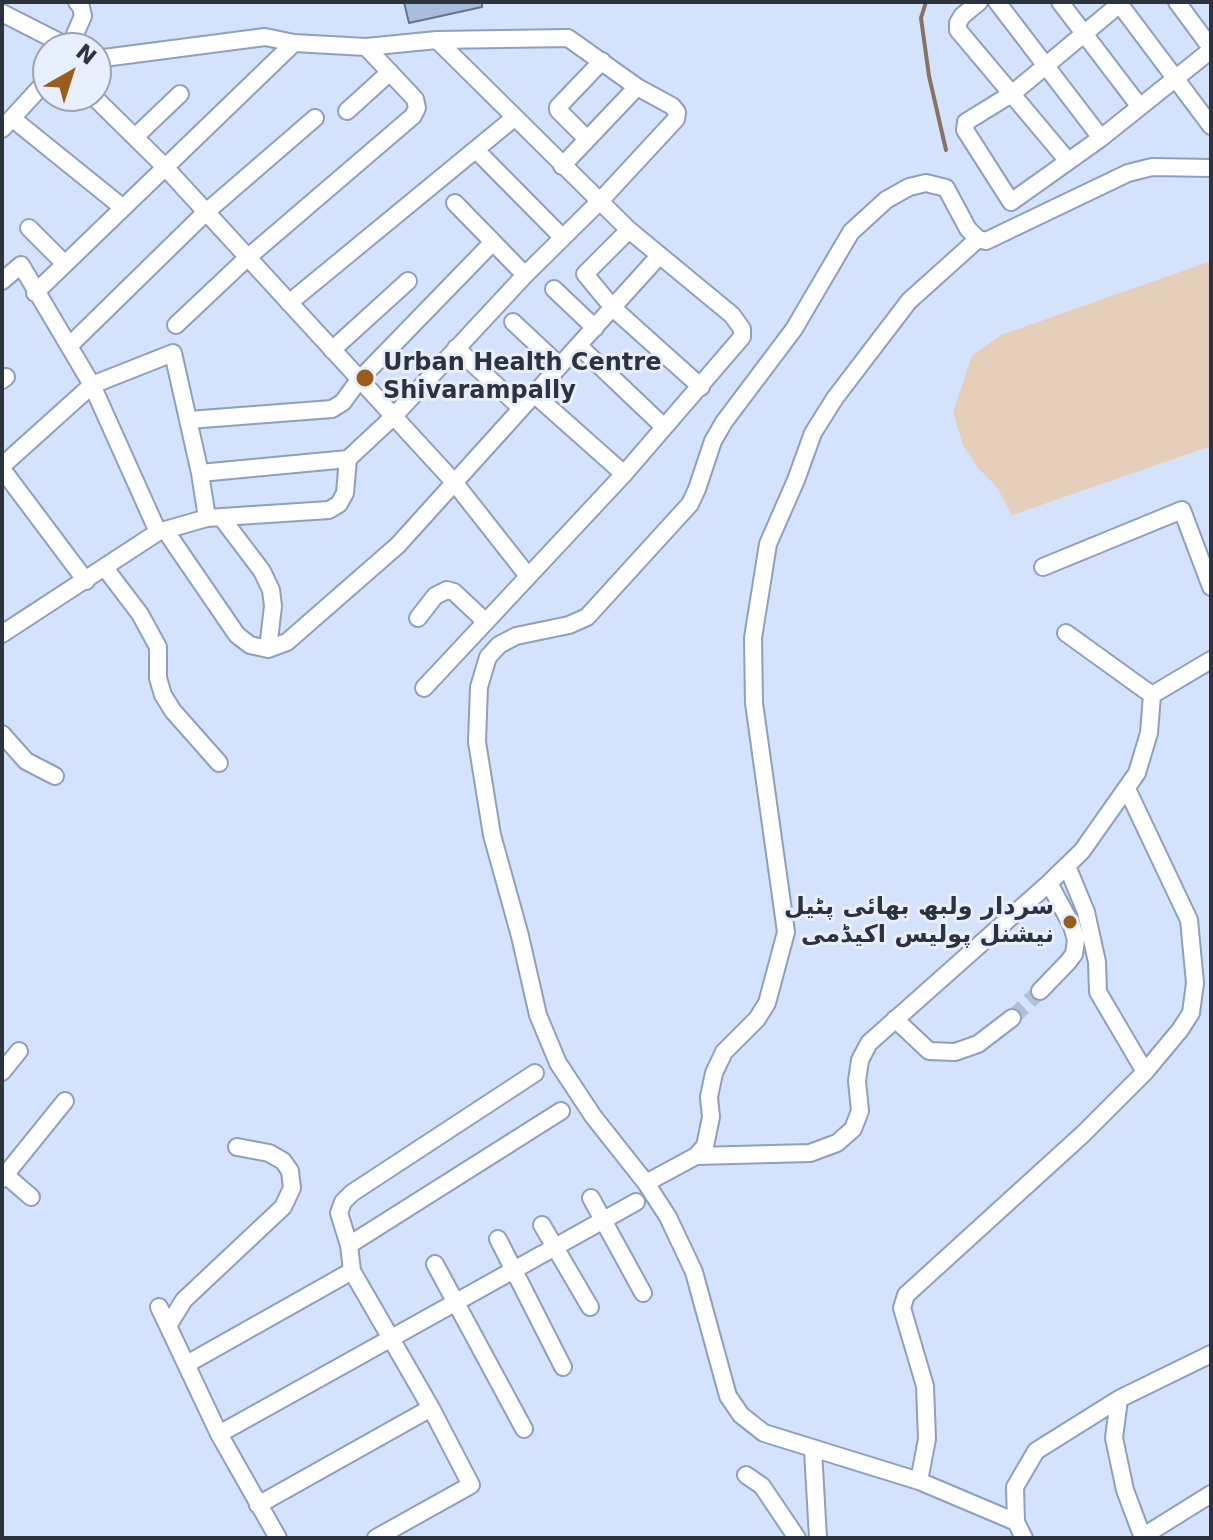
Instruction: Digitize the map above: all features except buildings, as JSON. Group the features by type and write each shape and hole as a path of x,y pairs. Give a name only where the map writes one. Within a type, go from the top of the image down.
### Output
{"street":[{"path":"76,32 83,16 77,2"},
{"path":"979,2 962,16 958,30 1068,161"},
{"path":"997,2 1101,138"},
{"path":"1060,2 1140,107"},
{"path":"1177,2 1211,49 1175,79 1101,138 1011,202 965,130 966,122 971,117 1013,93 1120,3 1175,79 1211,126"},
{"path":"2,13 39,32"},
{"path":"112,57 265,37 294,43 366,47 437,40 568,38 677,112 676,119 601,200 525,275 393,417 348,459 200,473"},
{"path":"424,688 624,474 742,337 742,329 732,315 629,230 437,40"},
{"path":"35,293 294,43"},
{"path":"176,325 246,259 413,116 417,108 415,99 366,47"},
{"path":"587,139 558,107 602,61"},
{"path":"347,111 390,72"},
{"path":"562,166 637,87"},
{"path":"135,137 180,94"},
{"path":"32,97 8,124 122,207"},
{"path":"109,112 164,166 246,259 454,482 528,576"},
{"path":"69,346 205,213 315,118"},
{"path":"289,303 514,118"},
{"path":"476,150 562,237"},
{"path":"1020,1530 919,1481 764,1433 741,1415 728,1396 694,1272 668,1217 558,1063 538,1015 492,835 477,742 481,673 488,657 499,645 516,636 569,625 587,617 690,504 713,441 794,329 851,232 886,200 909,187 926,183 946,188 968,229 978,239 986,241 1128,173 1152,167 1211,168"},
{"path":"455,203 525,275"},
{"path":"29,228 65,264"},
{"path":"629,230 585,274 613,308 701,387"},
{"path":"646,1183 696,1156 705,1146 710,1129 709,1097 714,1073 724,1052 757,1019 767,1003 786,932 754,703 753,638 768,544 813,433 835,398 909,301 978,239"},
{"path":"189,420 332,409 343,402 359,380 493,242"},
{"path":"2,281 21,265 92,385 162,531 237,635 250,645 268,649 287,642 398,545 659,256"},
{"path":"332,350 408,281"},
{"path":"554,289 595,328"},
{"path":"513,322 560,366"},
{"path":"579,346 664,427"},
{"path":"456,348 521,408"},
{"path":"86,581 2,468 92,385 173,353 200,473 214,517 262,571 271,590 273,606 268,649"},
{"path":"534,394 624,474"},
{"path":"4,629 86,581 162,531 214,517 329,510 339,504 345,493 348,459"},
{"path":"1043,567 1182,510 1211,587"},
{"path":"105,568 140,614 158,647 158,678 163,695 173,711 219,763"},
{"path":"418,618 435,596 447,590 454,592 486,622"},
{"path":"1066,633 1152,695"},
{"path":"1152,695 1211,660"},
{"path":"696,1156 810,1153 837,1143 853,1129 860,1111 857,1081 860,1060 869,1043 1082,851 1137,773 1149,733 1152,695"},
{"path":"2,734 26,761 55,776"},
{"path":"919,1481 927,1439 925,1386 902,1308 906,1295 1083,1134 1145,1072 1191,1013 1195,996 1189,920 1127,789"},
{"path":"1067,866 1089,927 1097,962 1098,992 1145,1072"},
{"path":"1040,991 1074,954 1076,940 1049,883"},
{"path":"895,1019 929,1051 955,1052 978,1044 1012,1018"},
{"path":"2,1072 19,1051"},
{"path":"376,1538 471,1485 431,1408 352,1271 349,1245 339,1213 343,1202 352,1193 535,1073"},
{"path":"31,1197 3,1176 65,1101"},
{"path":"349,1245 561,1111"},
{"path":"168,1326 184,1300 283,1207 292,1188 290,1171 283,1161 269,1153 237,1147"},
{"path":"591,1198 643,1293"},
{"path":"219,1434 636,1202"},
{"path":"542,1225 590,1307"},
{"path":"498,1239 563,1367"},
{"path":"435,1264 524,1429"},
{"path":"187,1364 352,1271"},
{"path":"159,1307 219,1434 278,1538"},
{"path":"1020,1530 1015,1487 1036,1451 1119,1399 1211,1354"},
{"path":"1119,1399 1114,1438 1125,1490 1143,1537 1211,1494"},
{"path":"258,1505 431,1408"},
{"path":"813,1450 818,1538"},
{"path":"746,1475 762,1486 797,1538"}],"shaded area":[{"path":"1211,261 1211,446 1012,515 996,486 978,468 963,445 953,412 972,356 1001,335"}],"waterway":[{"path":"926,2 921,18 929,76 946,150"}],"tunnel":[{"path":"1012,1018 1040,991"}],"place":[{"name":"Urban Health Centre Shivarampally","path":"365,378"},
{"name":"سردار ولبھ بھائی پٹیل نیشنل پولیس اکیڈمی","path":"1070,922"}]}
